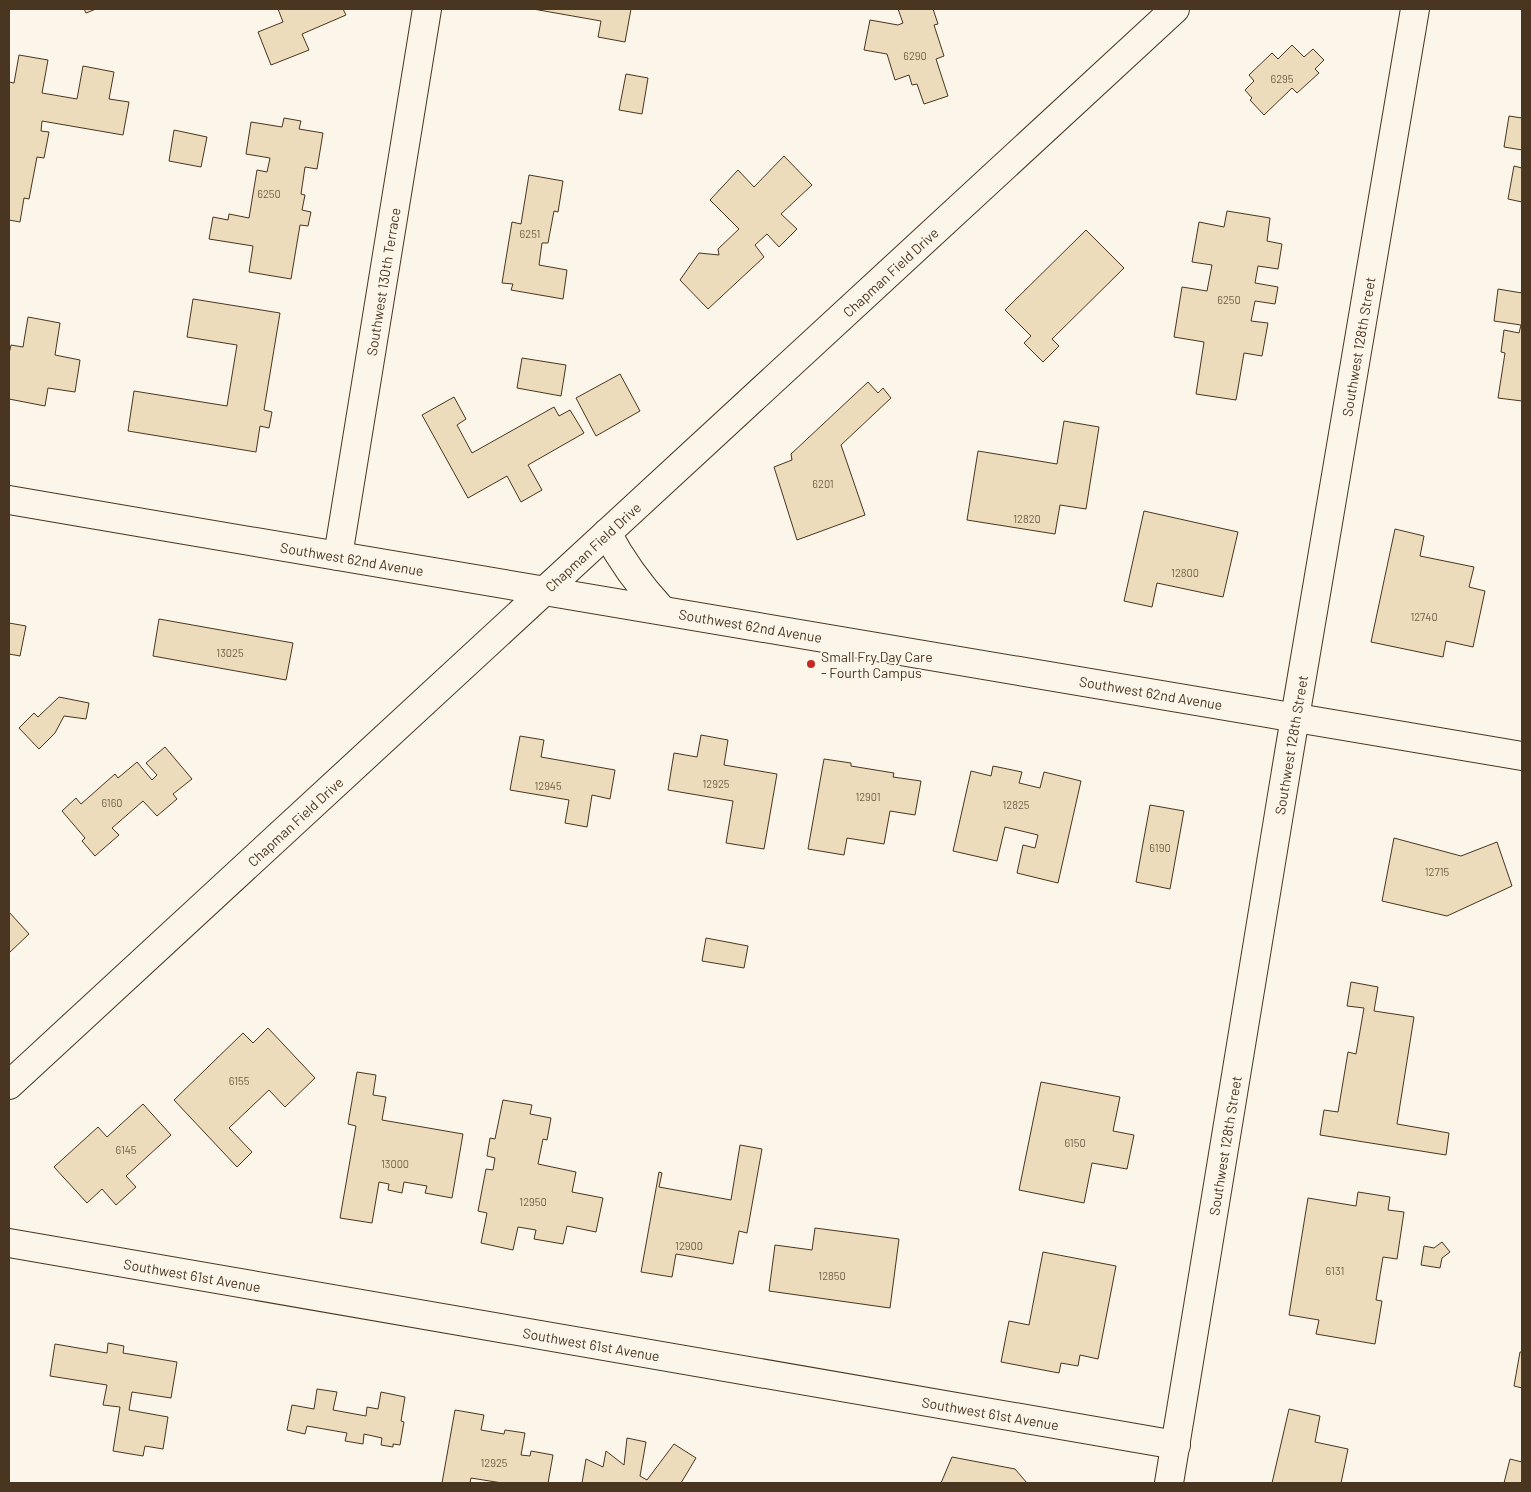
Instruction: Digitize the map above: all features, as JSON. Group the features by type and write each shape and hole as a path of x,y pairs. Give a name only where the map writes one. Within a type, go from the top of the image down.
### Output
{"street":[{"name":"Southwest 130th Terrace","path":"338,556 427,9"},
{"name":"Chapman Field Drive","path":"9,1085 1175,9"},
{"name":"Southwest 128th Street","path":"1169,1483 1415,9"},
{"name":"Southwest 62nd Avenue","path":"9,500 1296,716 1522,756"},
{"path":"607,533 619,556 640,586 662,610"},
{"name":"Southwest 61st Avenue","path":"9,1243 1176,1445"}],"building":[{"path":"84,9 96,9 86,13"},
{"path":"278,9 343,9 346,15 302,34 309,50 271,65 258,32 283,22"},
{"path":"533,9 631,9 625,42 598,37 601,21"},
{"path":"898,9 933,9 938,24 934,25 944,56 936,59 948,96 924,104 917,84 912,85 909,75 895,80 887,54 864,50 870,20 898,25 903,23"},
{"path":"1292,45 1304,57 1313,49 1324,60 1315,69 1319,73 1297,93 1292,88 1264,115 1250,100 1252,98 1245,90 1254,81 1249,75 1272,53 1278,59"},
{"path":"19,55 48,60 42,93 77,99 83,66 114,72 109,99 129,102 123,135 42,121 41,131 49,132 44,158 37,157 29,199 24,198 20,222 9,220 9,82 14,83"},
{"path":"626,74 648,78 642,114 619,110"},
{"path":"1509,116 1522,118 1522,150 1504,147"},
{"path":"284,118 301,121 299,129 323,133 317,169 305,167 301,194 305,195 302,210 311,212 308,226 300,225 291,279 249,272 253,246 209,239 213,217 228,220 229,214 249,218 257,170 267,172 270,158 246,154 251,122 282,127"},
{"path":"174,130 207,137 201,167 169,161"},
{"path":"784,156 812,185 781,214 797,229 779,247 767,234 755,245 764,257 708,309 680,280 699,253 719,255 718,249 739,229 710,200 738,170 754,187"},
{"path":"1514,166 1522,168 1522,202 1508,199"},
{"path":"529,175 563,181 558,212 554,211 548,243 542,243 539,265 567,270 563,299 511,290 513,284 502,283 512,222 521,224"},
{"path":"1227,211 1270,218 1267,241 1282,244 1278,269 1258,266 1255,283 1278,287 1275,304 1255,301 1251,321 1268,323 1262,356 1244,353 1236,400 1196,394 1204,342 1174,337 1182,287 1207,291 1212,265 1192,262 1199,222 1224,227"},
{"path":"1086,230 1124,268 1052,339 1059,346 1043,362 1024,343 1031,336 1005,310"},
{"path":"1498,289 1522,293 1522,401 1498,398 1505,353 1501,352 1504,330 1519,333 1521,325 1494,321"},
{"path":"193,299 280,313 264,410 272,412 269,428 260,426 256,452 128,431 134,391 227,406 237,345 187,337"},
{"path":"28,317 60,323 55,355 80,360 75,392 48,388 45,406 9,399 9,354 11,345 23,347"},
{"path":"522,358 566,365 561,396 517,388"},
{"path":"620,374 640,411 596,436 576,398"},
{"path":"868,382 878,393 883,388 891,398 841,445 865,515 797,540 774,467 792,460 791,454"},
{"path":"454,397 466,419 457,425 472,453 554,407 559,416 570,410 584,433 528,465 542,490 521,502 507,476 468,498 422,415"},
{"path":"1064,421 1099,427 1086,509 1060,505 1055,534 967,520 978,451 1057,464"},
{"path":"1144,511 1238,532 1223,597 1157,583 1152,607 1124,601"},
{"path":"1395,529 1424,536 1420,556 1474,567 1469,587 1485,591 1473,647 1446,641 1443,657 1371,642"},
{"path":"159,619 293,643 286,680 153,656"},
{"path":"9,623 26,626 20,656 9,654"},
{"path":"59,697 89,703 86,719 64,716 55,733 39,749 19,728 34,713 38,717"},
{"path":"701,735 728,740 724,765 777,774 764,849 726,843 733,801 668,790 674,753 697,757"},
{"path":"520,736 544,740 541,757 615,770 610,799 592,795 587,827 565,823 569,800 510,790"},
{"path":"165,747 192,779 173,794 177,799 157,816 143,801 112,828 119,835 95,856 82,841 85,838 62,811 76,798 81,804 115,774 118,778 137,762 152,780 157,775 146,763"},
{"path":"824,759 851,763 851,766 894,773 893,777 921,781 915,815 890,811 884,844 847,838 844,855 808,849"},
{"path":"993,766 1022,772 1019,783 1040,788 1044,772 1081,781 1058,883 1017,873 1023,845 1035,848 1038,835 1005,827 997,861 953,851 971,771 991,776"},
{"path":"1150,805 1184,811 1170,889 1136,882"},
{"path":"1394,838 1461,856 1497,842 1512,886 1447,916 1382,901"},
{"path":"9,912 29,934 9,953"},
{"path":"706,938 748,946 744,968 702,961"},
{"path":"1351,982 1378,987 1374,1011 1414,1017 1397,1124 1449,1133 1446,1155 1320,1135 1324,1110 1338,1112 1348,1052 1356,1054 1364,1008 1347,1006"},
{"path":"268,1028 315,1078 285,1107 269,1090 229,1128 252,1152 237,1167 174,1100 243,1033 253,1043"},
{"path":"357,1072 376,1075 373,1095 386,1097 382,1120 463,1134 452,1198 425,1193 427,1186 404,1182 402,1193 388,1190 389,1184 379,1182 372,1223 340,1218 356,1126 348,1124"},
{"path":"1041,1082 1120,1097 1113,1131 1134,1135 1127,1169 1092,1163 1084,1203 1019,1190"},
{"path":"503,1100 532,1105 530,1114 551,1118 547,1140 543,1139 538,1164 576,1172 572,1192 603,1198 596,1232 567,1226 563,1244 534,1239 536,1230 518,1227 513,1250 481,1243 487,1213 478,1211 486,1169 493,1170 495,1158 487,1156 490,1138 495,1139"},
{"path":"143,1104 171,1135 126,1176 136,1187 116,1205 102,1189 87,1203 54,1167 98,1127 107,1137"},
{"path":"740,1145 762,1149 747,1233 739,1231 733,1264 676,1254 672,1277 641,1272 659,1172 662,1173 659,1187 731,1200"},
{"path":"1358,1192 1390,1197 1388,1210 1404,1212 1397,1259 1383,1257 1376,1300 1382,1301 1375,1344 1316,1334 1319,1320 1289,1315 1308,1198 1356,1206"},
{"path":"815,1228 899,1239 890,1308 769,1291 775,1245 812,1250"},
{"path":"1442,1242 1450,1252 1442,1258 1440,1268 1421,1265 1424,1246 1434,1248"},
{"path":"1043,1252 1116,1266 1098,1359 1080,1355 1078,1366 1061,1363 1059,1373 1001,1362 1009,1321 1029,1325"},
{"path":"108,1343 124,1346 123,1353 177,1362 171,1398 132,1392 129,1410 168,1417 163,1449 145,1446 143,1456 113,1451 120,1407 103,1405 107,1385 50,1376 55,1344 107,1353"},
{"path":"1520,1352 1522,1352 1522,1388 1514,1386"},
{"path":"317,1389 337,1392 333,1410 366,1416 367,1407 378,1409 381,1392 405,1397 401,1421 404,1422 400,1445 393,1444 393,1447 381,1445 382,1438 364,1434 363,1444 345,1441 347,1433 307,1426 305,1434 287,1430 292,1405 314,1409"},
{"path":"1289,1409 1320,1416 1315,1442 1348,1449 1341,1483 1272,1483"},
{"path":"455,1410 484,1415 481,1430 504,1434 505,1430 525,1433 521,1455 530,1456 531,1451 553,1455 548,1483 502,1483 471,1478 470,1483 442,1483"},
{"path":"627,1438 646,1442 640,1476 647,1480 674,1444 696,1458 681,1483 582,1483 586,1459 603,1467 606,1451 624,1465"},
{"path":"952,1457 1015,1469 1027,1483 941,1483"},
{"path":"1510,1459 1522,1462 1522,1483 1504,1483"}],"place":[{"name":"Small Fry Day Care - Fourth Campus","path":"811,664"}]}
